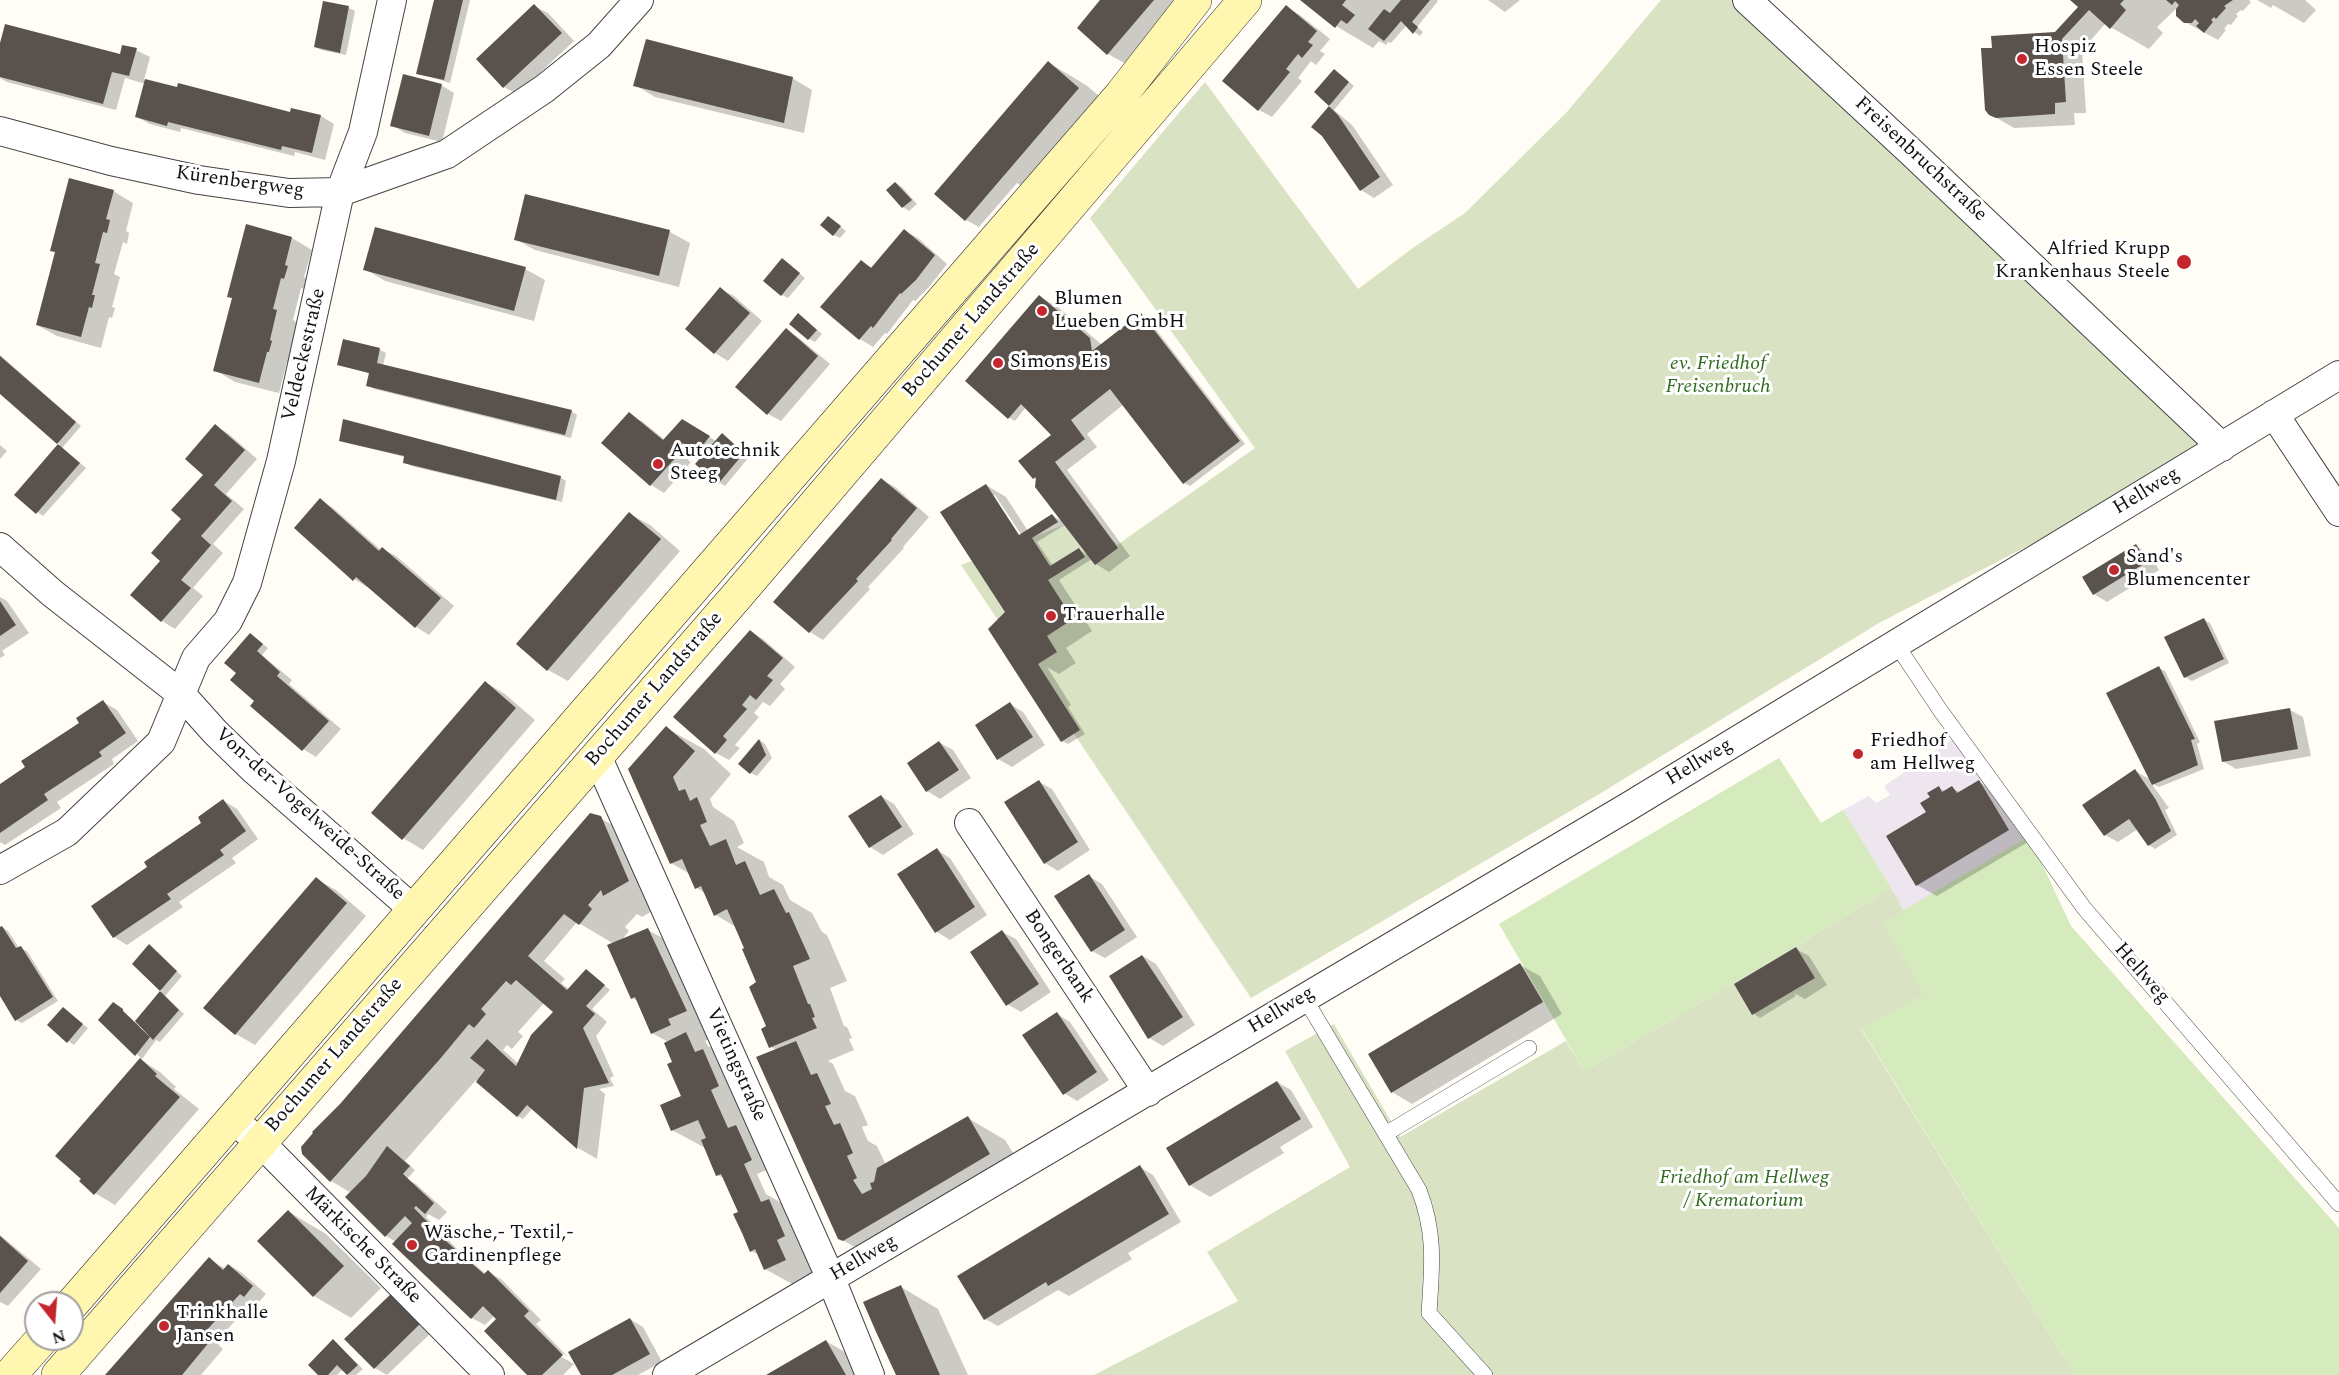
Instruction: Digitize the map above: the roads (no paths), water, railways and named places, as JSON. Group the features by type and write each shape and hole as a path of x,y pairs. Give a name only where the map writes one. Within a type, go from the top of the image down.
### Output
{"main road":[{"name":"Bochumer Landstraße","path":"83,1291 1121,95 1195,0"},
{"name":"Bochumer Landstraße","path":"58,1375 597,756 1145,120 1245,0"},
{"path":"10,1375 31,1351"}],"street":[{"name":"Veldeckestraße","path":"181,694 196,658 228,621 247,583 297,395 340,192 363,132 392,0"},
{"name":"Kürenbergweg","path":"0,130 111,161 199,180 289,193 340,192 447,154 544,89 590,53 639,0"},
{"name":"Freisenbruchstraße","path":"1747,0 2027,261 2222,447"},
{"name":"Hellweg","path":"667,1375 1626,808 2339,375"},
{"path":"2274,414 2339,513"},
{"name":"Von-der-Vogelweide-Straße","path":"0,548 52,593 181,694 253,770 414,909"},
{"path":"0,870 67,832 161,742 181,694"},
{"name":"Vietingstraße","path":"597,756 831,1279 870,1375"},
{"name":"Bongerbank","path":"969,823 1148,1092"},
{"name":"Märkische Straße","path":"232,1119 260,1142 490,1375"}],"lane":[{"name":"Hellweg","path":"1896,644 1940,710 2084,908 2339,1204"},
{"path":"1305,998 1419,1190 1427,1211 1433,1254 1429,1313 1485,1375"},
{"path":"1387,1133 1529,1048"}],"place":[{"name":"Hospiz Essen Steele","path":"2022,59"},
{"name":"Alfried Krupp Krankenhaus Steele","path":"2184,262"},
{"name":"Blumen Lueben GmbH","path":"1042,311"},
{"name":"Simons Eis","path":"998,363"},
{"name":"Autotechnik Steeg","path":"658,464"},
{"name":"Sand's Blumencenter","path":"2114,570"},
{"name":"Trauerhalle","path":"1051,616"},
{"name":"Friedhof am Hellweg","path":"1858,754"},
{"name":"Wäsche,- Textil,- Gardinenpflege","path":"412,1245"},
{"name":"Trinkhalle Jansen","path":"164,1326"}],"park label":[{"name":"ev. Friedhof Freisenbruch","path":"1718,376"},
{"name":"Friedhof am Hellweg / Krematorium","path":"1744,1190"}]}
